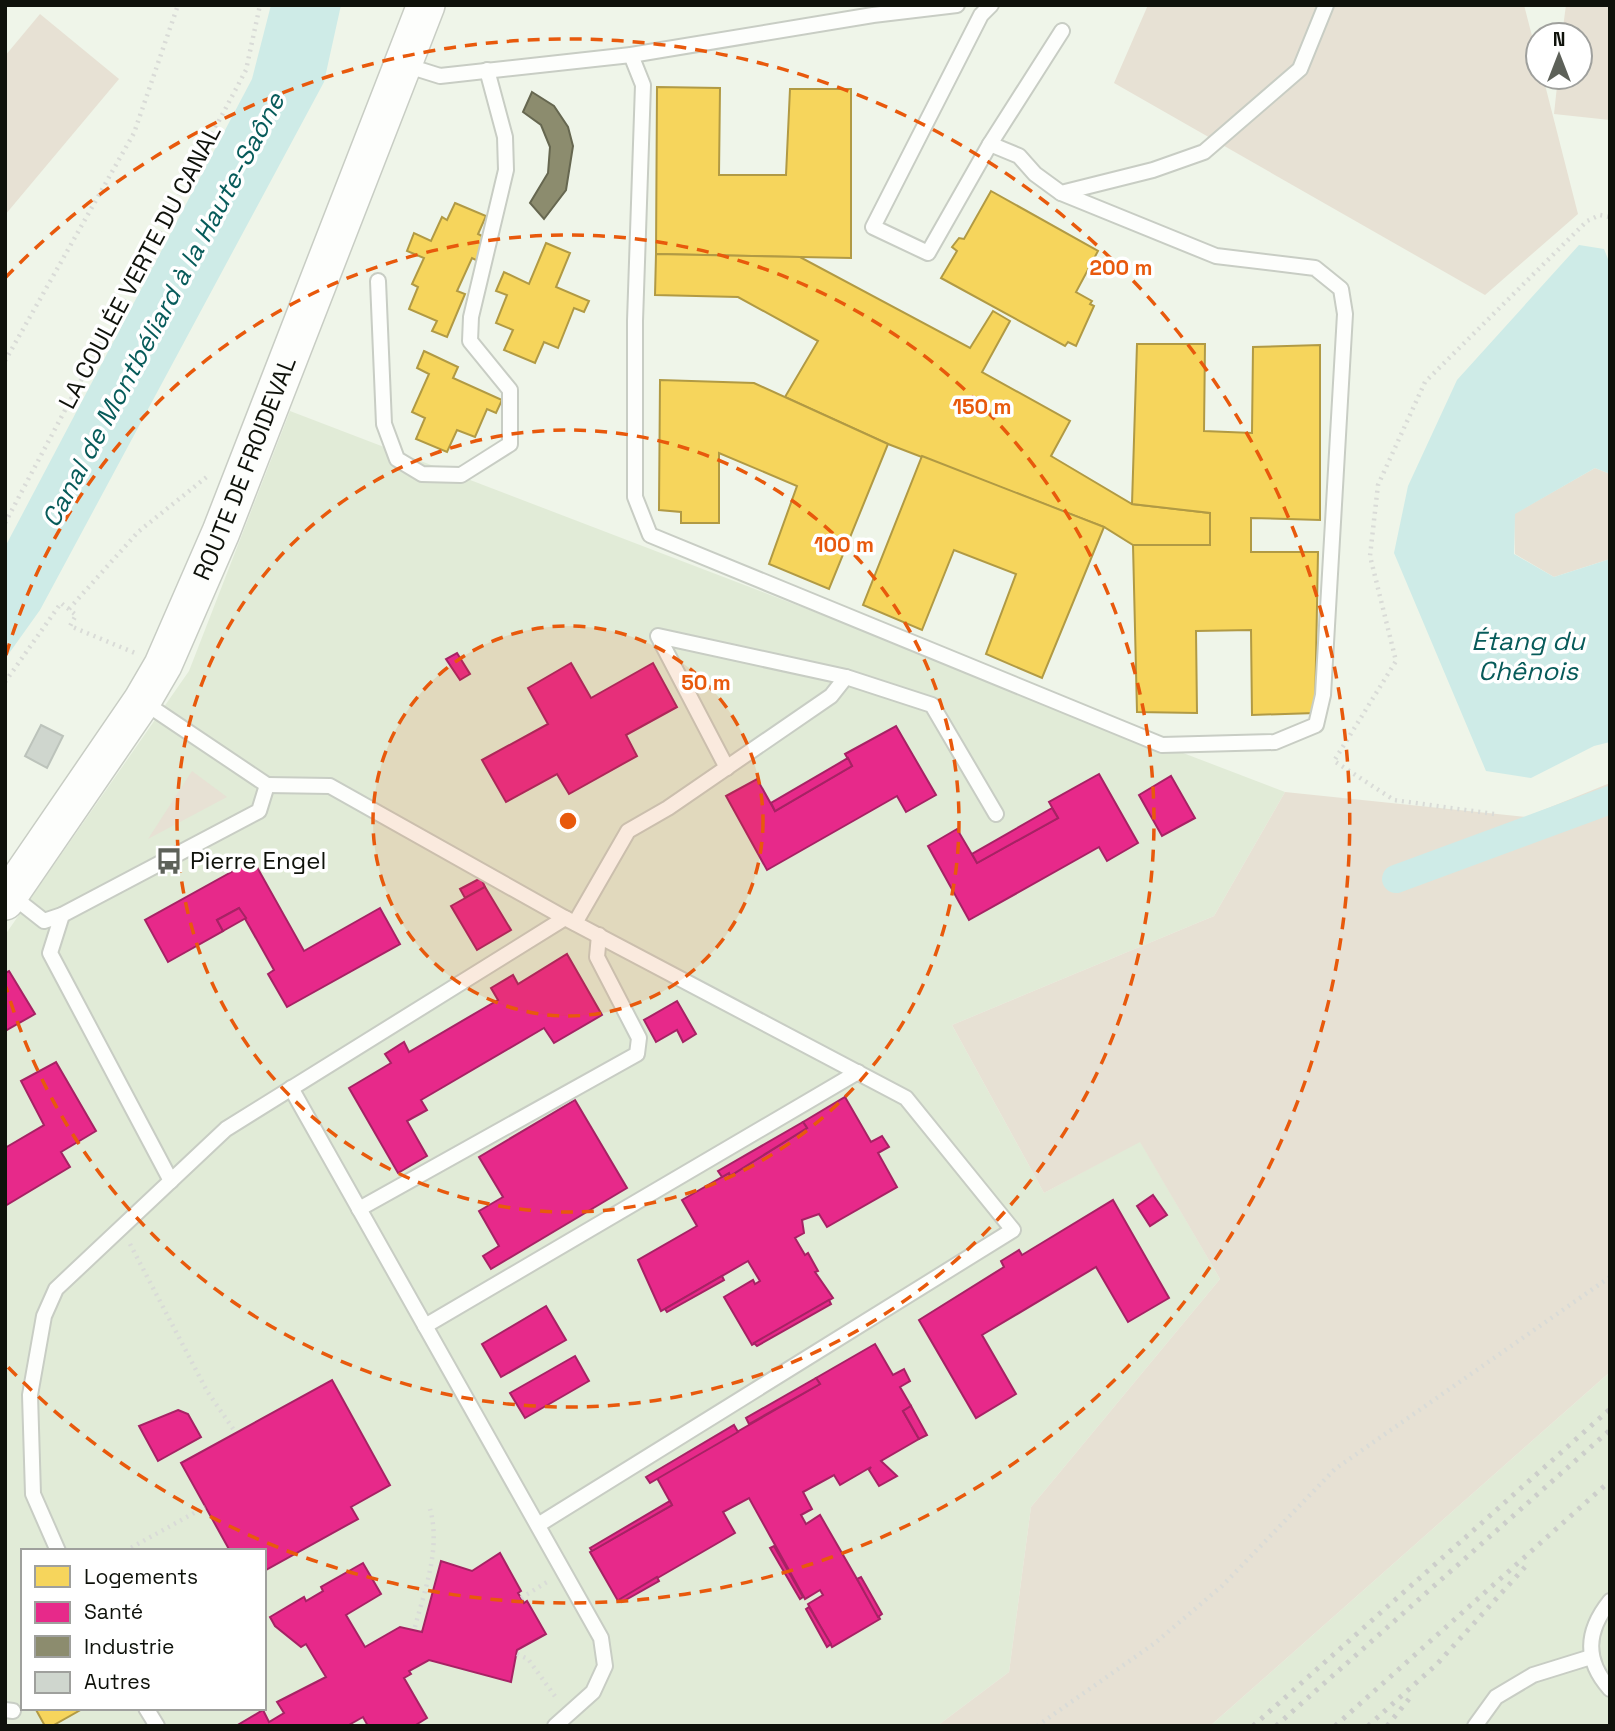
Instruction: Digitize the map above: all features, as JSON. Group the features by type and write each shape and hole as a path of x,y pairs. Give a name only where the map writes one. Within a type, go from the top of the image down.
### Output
{"street":[{"name":"ROUTE DE FROIDEVAL","path":"8,898 142,701 163,665 243,476 426,5"}],"lane":[{"path":"403,65 440,76 631,55 873,15 959,5 986,10 873,227 928,253 990,144 1062,31"},
{"path":"1061,193 1153,170 1204,152 1300,69 1326,5"},
{"path":"631,55 643,85 635,321 635,497 650,535 1162,745 1275,742 1317,725 1323,695 1345,314 1341,289 1315,268 1216,256 1061,193 1035,174 1020,156 990,144"},
{"path":"379,281 384,424 397,459 422,474 461,475 510,444 510,390 470,341 471,317 506,170 505,137 487,70"},
{"path":"727,768 658,636 846,677 932,705 996,814"},
{"path":"57,1549 33,1494 30,1395 44,1315 56,1289 226,1129 570,920 628,831 727,768 831,696 846,677"},
{"path":"142,701 267,785 330,786 570,920 906,1098 1013,1230 538,1525"},
{"path":"8,898 44,921 62,915 259,811 267,785"},
{"path":"62,915 50,953 171,1181"},
{"path":"359,1209 637,1054 639,1038 597,957 599,935"},
{"path":"425,1326 858,1072"},
{"path":"291,1088 601,1638 605,1666 593,1692 569,1717 555,1726"},
{"path":"1610,1601 1597,1618 1591,1637 1591,1657 1598,1676 1610,1689"},
{"path":"1475,1726 1496,1698 1533,1675 1591,1657"},
{"path":"147,1710 157,1726"}],"path":[{"path":"5,361 134,133 178,5"},
{"name":"LA COULÉE VERTE DU CANAL","path":"5,523 246,70 260,5"},
{"path":"1494,814 1394,800 1334,761 1396,661 1370,556 1378,485 1425,382 1587,221 1600,215 1610,217"},
{"path":"69,610 138,532 212,472 243,476"},
{"path":"5,682 61,603 76,615 70,626 163,665"},
{"path":"121,1228 207,1391 236,1433"},
{"path":"1037,1726 1165,1635 1222,1586 1335,1469 1610,1277"},
{"path":"129,1549 205,1507"},
{"path":"415,1627 432,1564 434,1523 430,1509"},
{"path":"521,1598 564,1572"},
{"path":"517,1654 528,1659 569,1717"}],"shaded area":[{"path":"1148,5 1524,5 1528,21 1524,21 1524,91 1547,91 1578,214 1485,295 1114,83"},
{"path":"1566,5 1610,5 1610,120 1554,114 1556,91 1594,91 1594,21 1564,21"},
{"path":"40,14 119,79 5,215 5,56"},
{"path":"290,411 1285,792 1214,916 952,1025 1044,1193 1140,1141 1220,1279 1031,1507 1009,1672 937,1726 5,1726 5,935 189,671"},
{"path":"1595,468 1610,474 1610,559 1554,577 1515,554 1514,514"},
{"path":"192,771 227,797 148,839"},
{"path":"1610,783 1610,1372 1210,1726 937,1726 1009,1672 1031,1507 1220,1279 1140,1142 1044,1193 952,1025 1214,916 1285,792 1526,817"},
{"path":"1610,1372 1610,1726 1210,1726"}],"water":[{"name":"Canal de Montbéliard à la Haute-Saône","path":"271,5 341,5 324,82 40,610 5,659 5,547 252,79"},
{"name":"Étang du Chênois","path":"1579,245 1604,249 1610,264 1610,474 1595,468 1515,514 1514,554 1554,577 1610,559 1610,742 1594,746 1531,778 1486,771 1394,553 1408,486 1457,380"}],"building: Logements":[{"path":"657,87 720,88 719,175 786,175 790,89 851,89 851,258 656,254"},
{"path":"991,191 1098,251 1076,292 1092,301 1090,304 1094,306 1076,346 1068,342 1065,346 941,278 957,251 952,247 959,238 964,239"},
{"path":"455,203 486,216 478,234 488,239 478,261 472,258 457,291 465,294 447,337 432,331 437,321 409,309 418,287 412,284 424,258 407,251 414,233 431,241 442,217 447,220"},
{"path":"546,243 570,253 556,287 589,301 584,312 574,308 558,348 544,342 535,363 504,350 513,330 496,323 507,295 496,291 504,272 529,284"},
{"path":"656,254 800,257 970,348 993,311 1010,321 982,372 1070,421 1051,456 1132,504 1210,513 1210,545 1133,545 1104,527 888,444 785,397 818,341 738,297 655,295"},
{"path":"1137,344 1205,344 1204,431 1252,433 1253,347 1320,345 1320,520 1251,518 1251,552 1318,552 1315,713 1252,715 1251,630 1196,631 1197,713 1137,712 1133,545 1210,545 1210,513 1132,504"},
{"path":"424,351 458,367 453,378 502,400 496,413 487,409 475,437 457,430 447,452 416,439 425,418 412,412 429,374 417,368"},
{"path":"660,380 754,383 888,444 829,589 769,564 797,486 719,453 719,523 681,523 681,512 659,510"},
{"path":"922,456 1104,527 1042,678 986,654 1016,574 954,550 922,630 863,605"},
{"path":"36,1710 80,1710 52,1726 45,1726"}],"building: Santé":[{"path":"457,653 470,674 460,680 446,659"},
{"path":"571,663 591,698 653,663 677,707 626,735 637,756 569,794 557,774 506,802 482,760 548,724 528,688"},
{"path":"896,726 936,795 906,812 897,796 767,870 726,796 757,779 775,811 852,766 845,754"},
{"path":"848,758 852,766 775,811 771,803"},
{"path":"1099,774 1138,843 1107,861 1099,847 969,920 928,846 957,829 977,863 1058,818 1049,802"},
{"path":"1171,776 1195,818 1162,836 1139,795"},
{"path":"1052,808 1058,818 977,863 972,854"},
{"path":"253,860 304,951 380,908 400,944 287,1007 268,974 274,970 239,908 217,920 223,931 168,962 145,920"},
{"path":"481,878 485,887 465,898 460,889"},
{"path":"485,887 511,930 477,950 451,906"},
{"path":"239,908 246,918 223,931 217,920"},
{"path":"567,954 602,1015 554,1043 544,1028 421,1100 427,1110 407,1121 427,1156 398,1173 349,1088 391,1063 385,1054 404,1042 409,1052 498,1000 491,988 513,975 518,984"},
{"path":"9,971 35,1014 5,1031 5,973"},
{"path":"677,1001 696,1034 683,1042 677,1030 656,1042 644,1020"},
{"path":"56,1062 96,1131 61,1152 70,1167 5,1206 5,1148 44,1125 21,1081"},
{"path":"845,1097 871,1142 882,1136 889,1147 878,1153 897,1187 827,1227 819,1214 802,1220 804,1233 795,1238 805,1255 808,1253 818,1271 815,1272 833,1298 752,1345 724,1297 753,1280 755,1284 760,1281 748,1261 661,1311 638,1260 697,1226 682,1200 729,1173 730,1176 807,1128 803,1122"},
{"path":"575,1100 627,1188 491,1269 483,1256 499,1246 479,1211 503,1197 479,1157"},
{"path":"803,1122 807,1128 730,1176 729,1173 722,1177 718,1171"},
{"path":"1153,1195 1167,1215 1150,1226 1137,1206"},
{"path":"1113,1200 1169,1298 1128,1322 1096,1267 982,1335 1016,1394 976,1418 919,1320 1004,1267 1001,1261 1019,1250 1022,1255"},
{"path":"722,1276 724,1280 667,1312 665,1309"},
{"path":"829,1300 831,1304 757,1346 754,1343"},
{"path":"546,1306 566,1340 501,1377 482,1344"},
{"path":"875,1344 893,1375 904,1369 910,1381 900,1387 911,1406 903,1411 919,1439 881,1461 897,1476 879,1486 869,1470 871,1467 840,1485 834,1475 803,1492 812,1509 801,1515 806,1524 820,1515 880,1619 832,1647 808,1604 823,1595 820,1590 805,1599 749,1498 723,1512 735,1533 618,1601 590,1552 672,1505 657,1478 820,1384 816,1378"},
{"path":"575,1356 589,1381 525,1418 510,1393"},
{"path":"816,1378 820,1384 749,1424 746,1418"},
{"path":"332,1380 390,1485 351,1507 358,1519 266,1570 266,1549 229,1549 181,1463"},
{"path":"911,1406 927,1435 919,1439 903,1411"},
{"path":"178,1410 188,1414 201,1437 158,1461 139,1426"},
{"path":"734,1425 738,1432 650,1483 646,1477"},
{"path":"670,1501 672,1505 592,1551 590,1548"},
{"path":"774,1546 803,1597 800,1599 770,1548"},
{"path":"500,1553 521,1591 518,1593 524,1603 527,1601 546,1634 517,1650 511,1682 429,1660 409,1671 411,1674 404,1678 427,1718 414,1726 368,1726 363,1717 347,1726 236,1726 263,1710 269,1722 284,1713 277,1702 326,1677 306,1644 301,1647 275,1626 270,1617 304,1597 306,1601 323,1591 321,1587 363,1563 381,1594 346,1615 365,1647 400,1627 422,1632 441,1561 472,1571"},
{"path":"657,1577 659,1581 622,1602 620,1599"},
{"path":"861,1577 882,1614 878,1617 857,1579"},
{"path":"809,1607 831,1644 827,1647 806,1609"}],"building: Industrie":[{"path":"532,92 554,106 568,127 573,146 566,190 544,219 530,203 548,173 550,147 541,125 523,112"}],"building: Autres":[{"path":"41,725 63,736 47,768 25,756"}],"waterway":[{"path":"1396,879 1610,800"}],"railway":[{"path":"1253,1726 1610,1409"},
{"path":"1276,1726 1610,1430"},
{"path":"1335,1726 1610,1481"},
{"path":"1368,1726 1437,1664 1525,1567"},
{"path":"1387,1726 1409,1699"}],"place":[{"name":"Pierre Engel","path":"169,861"}]}
